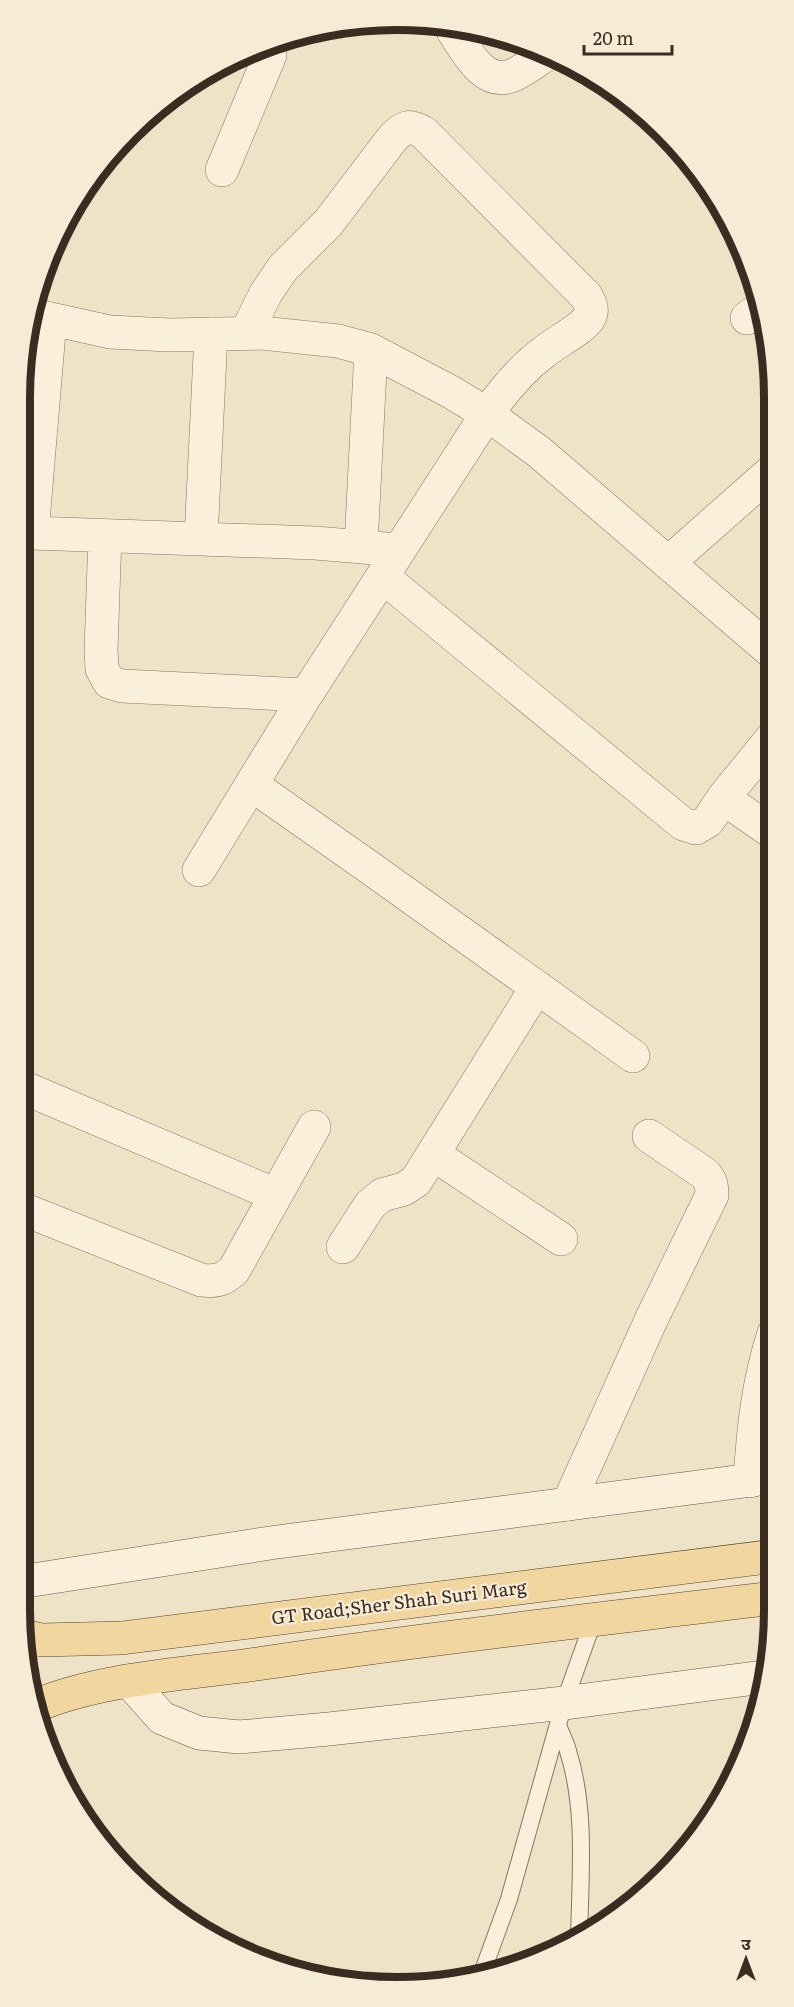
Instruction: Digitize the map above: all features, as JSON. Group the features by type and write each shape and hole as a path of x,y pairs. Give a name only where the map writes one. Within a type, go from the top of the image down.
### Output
{"main road":[{"name":"GT Road;Sher Shah Suri Marg","path":"31,1638 42,1640 122,1638 764,1558"},
{"path":"42,1703 129,1681 378,1646 764,1599"}],"street":[{"path":"456,35 481,70 495,78 511,76 539,59"},
{"path":"222,170 269,53"},
{"path":"199,870 306,695 487,414 508,384 542,353 585,323 591,315 592,305 586,296 441,149 414,127 402,129 392,139 328,223 283,268 266,293 246,333"},
{"path":"30,476 41,318 110,332 169,335 272,333 329,340 372,350 487,414 539,452 764,645"},
{"path":"201,539 211,334"},
{"path":"361,546 372,350"},
{"path":"668,563 764,478"},
{"path":"30,533 361,546 391,564 683,824 696,828 708,821 723,798 764,748"},
{"path":"105,536 101,650 102,669 109,682 122,686 306,695"},
{"path":"252,785 633,1056"},
{"path":"723,798 764,826"},
{"path":"343,1247 370,1205 382,1195 405,1189 416,1181 537,987"},
{"path":"30,1090 276,1195"},
{"path":"30,1212 201,1280 215,1282 225,1278 234,1270 314,1127"},
{"path":"568,1504 652,1318 712,1195 710,1179 705,1174 649,1136"},
{"path":"433,1154 561,1239"},
{"path":"30,1580 270,1543 762,1479 754,1425 764,1363"},
{"path":"129,1681 162,1718 199,1733 239,1737 561,1714 758,1678"}],"lane":[{"path":"486,1966 509,1899 561,1714 594,1620"},
{"path":"561,1714 577,1789 580,1848 579,1928"}]}
